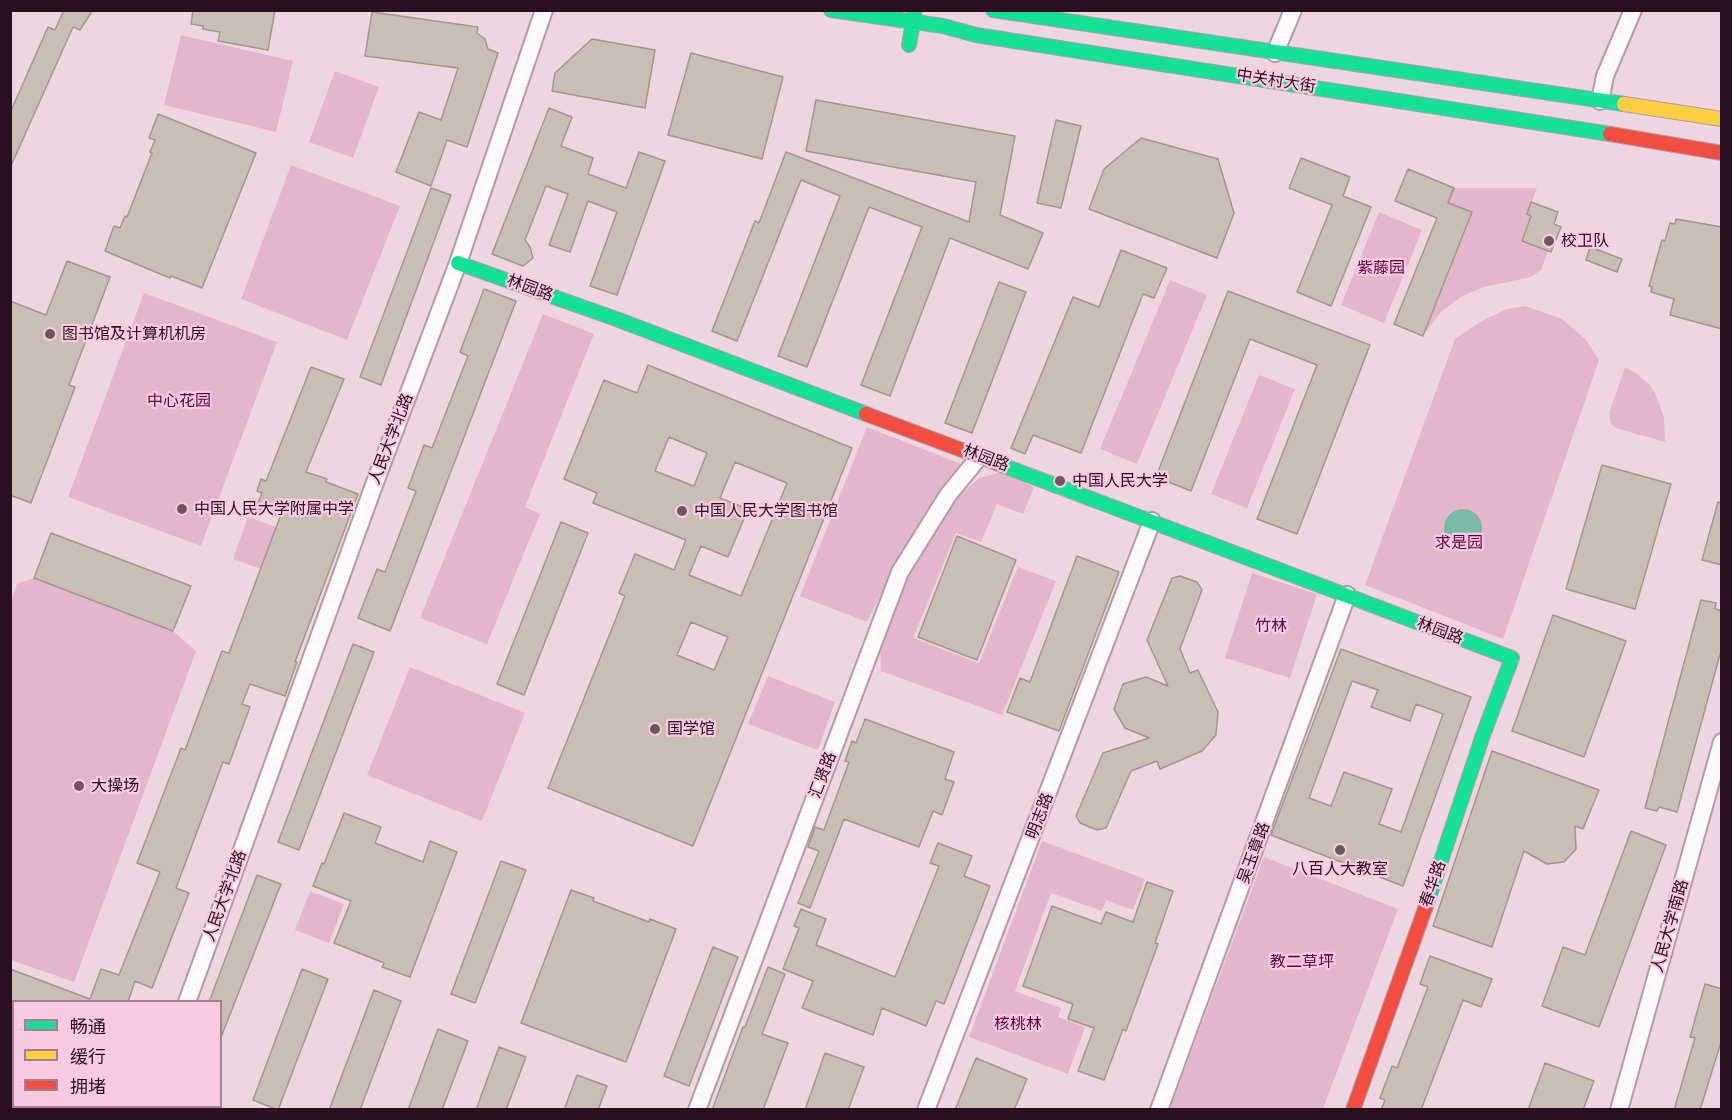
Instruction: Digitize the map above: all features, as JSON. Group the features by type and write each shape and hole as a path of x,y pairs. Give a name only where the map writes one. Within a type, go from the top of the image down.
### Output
{"main road":[{"name":"中关村大街","path":"831,10 914,16 976,35 1514,118 1722,153"},
{"name":"中关村大街","path":"993,10 1722,119"},
{"path":"909,45 914,16"},
{"name":"林园路","path":"458,263 541,291 1512,658"},
{"name":"春华路","path":"1353,1110 1415,937 1483,735 1512,658"}],"street":[{"name":"人民大学北路","path":"188,1000 374,485 458,263 544,10"},
{"path":"1275,53 1293,10"},
{"path":"1600,101 1605,76 1633,10"},
{"name":"汇贤路","path":"697,1110 900,572 948,495 980,456"},
{"name":"明志路","path":"926,1110 1152,521"},
{"name":"吴玉章路","path":"1159,1110 1347,595"},
{"name":"人民大学南路","path":"1619,1110 1722,742"}],"green space":[{"path":"181,35 293,61 276,132 164,105"},
{"path":"335,71 379,87 353,158 309,142"},
{"path":"291,165 400,206 347,340 241,299"},
{"path":"1454,188 1537,188 1527,214 1531,216 1522,241 1548,251 1541,270 1531,277 1484,287 1462,296 1441,312 1423,336 1472,213 1448,203"},
{"name":"紫藤园","path":"1379,212 1422,230 1384,323 1341,305"},
{"path":"1170,280 1207,295 1137,464 1100,449"},
{"name":"中心花园","path":"144,293 277,342 201,546 68,497"},
{"name":"求是园","path":"1525,306 1562,319 1586,340 1599,360 1503,639 1365,585 1455,339 1480,322 1507,309"},
{"path":"543,314 594,334 525,507 540,514 487,644 420,618"},
{"path":"1625,367 1649,384 1655,393 1664,417 1665,442 1616,428 1611,424 1609,413"},
{"path":"1259,375 1295,389 1247,508 1211,494"},
{"path":"867,427 964,465 891,574 867,622 800,596"},
{"path":"1002,472 1034,487 1023,514 997,504 981,542 956,533 913,638 979,663 1018,567 1056,581 1002,715 881,671 880,642 908,571 944,509 979,478"},
{"path":"248,517 276,527 261,569 233,559"},
{"name":"竹林","path":"1252,573 1317,594 1290,678 1225,658"},
{"name":"大操场","path":"34,578 173,631 196,651 74,982 11,960 11,602 17,584"},
{"path":"410,667 525,713 482,821 367,775"},
{"path":"768,676 835,702 818,750 748,724"},
{"name":"核桃林","path":"1042,841 1145,879 1133,910 1106,900 1102,911 1051,893 1015,991 1061,1008 1058,1017 1085,1027 1068,1074 969,1037"},
{"name":"教二草坪","path":"1264,857 1398,909 1323,1109 1170,1109"},
{"path":"310,891 344,904 329,943 295,930"}],"shaded area":[{"path":"1463,509 1477,514 1482,528 1477,542 1463,547 1449,542 1444,528 1449,514"}],"building":[{"path":"64,10 93,10 80,30 73,27 10,168 10,113 48,27 55,30"},
{"path":"193,10 275,10 268,50 218,41 220,32 191,24"},
{"path":"372,12 478,27 477,33 485,39 488,49 498,53 467,147 447,140 431,186 396,172 419,112 441,120 458,68 365,56"},
{"path":"592,39 655,50 645,108 552,91 555,73"},
{"path":"691,53 783,77 762,159 668,135"},
{"path":"816,100 1015,136 1000,215 1043,233 1028,269 950,238 890,396 861,385 922,227 869,207 807,367 778,356 840,196 801,180 737,341 712,331 755,221 759,223 786,152 969,222 976,182 806,151"},
{"path":"549,108 572,117 561,146 593,158 588,174 626,188 639,152 665,161 617,295 590,286 617,212 588,201 570,252 549,245 568,194 546,186 525,240 533,258 523,266 492,254"},
{"path":"158,114 256,153 202,288 171,276 170,278 105,251 114,226 120,228 125,216 127,217 152,153 150,152 155,140 149,138"},
{"path":"1056,120 1081,126 1061,208 1037,203"},
{"path":"1141,138 1218,159 1234,213 1217,258 1089,209 1104,169"},
{"path":"1301,158 1350,177 1343,196 1371,207 1331,306 1297,292 1332,205 1289,188"},
{"path":"1408,169 1454,188 1448,203 1472,212 1423,336 1394,324 1437,218 1395,201"},
{"path":"431,188 451,195 381,385 360,377"},
{"path":"1531,202 1558,212 1554,224 1561,227 1551,252 1522,241 1531,216 1527,214"},
{"path":"1676,219 1722,227 1722,329 1670,315 1674,299 1651,292 1652,287 1649,286 1662,240 1665,241 1670,223 1675,224"},
{"path":"1590,247 1622,259 1617,272 1586,260"},
{"path":"1121,250 1167,268 1154,298 1143,294 1081,453 1033,435 1025,454 1011,448 1073,297 1099,307"},
{"path":"67,261 110,277 69,385 75,387 31,503 10,495 10,301 46,315"},
{"path":"999,282 1026,292 972,433 945,423"},
{"path":"484,289 516,301 390,631 358,618 377,569 385,572 416,491 408,488 424,445 432,448 468,356 460,352"},
{"path":"1228,291 1370,345 1297,534 1257,519 1317,365 1250,339 1191,491 1156,477"},
{"path":"648,365 852,448 693,846 548,788 625,596 619,593 635,554 674,570 686,540 593,503 597,493 564,479 604,380 637,393","holes":["669,437 707,453 694,486 655,471","735,462 787,483 741,596 689,575 701,546 728,557 748,509 720,498","691,622 728,637 714,670 677,655"]},
{"path":"311,367 344,379 306,472 358,494 295,662 297,662 285,696 250,684 242,704 250,707 229,764 223,762 176,888 189,893 152,988 135,981 129,1000 12,1000 10,1002 10,969 90,999 101,969 119,975 160,872 137,863 181,748 185,750 222,651 229,653 280,517 256,508 262,493 257,491 261,479 266,481"},
{"path":"1602,465 1671,484 1635,609 1566,589"},
{"path":"1718,502 1722,503 1722,565 1702,560"},
{"path":"561,522 588,533 524,695 497,684"},
{"path":"51,533 191,586 173,631 34,578"},
{"path":"957,536 1016,560 977,660 918,637"},
{"path":"1077,556 1119,572 1059,731 1007,712 1020,678 1030,682"},
{"path":"1180,576 1197,582 1202,590 1180,649 1190,673 1198,670 1218,712 1216,735 1202,751 1160,769 1157,761 1131,771 1106,828 1097,830 1080,823 1076,816 1103,753 1149,738 1125,728 1114,709 1123,684 1146,677 1168,686 1147,640 1172,578"},
{"path":"1701,600 1716,603 1715,609 1722,611 1722,647 1677,812 1659,807 1657,811 1645,808"},
{"path":"1553,615 1626,641 1584,757 1512,731"},
{"path":"353,644 374,652 299,850 278,842"},
{"path":"1341,649 1471,697 1403,886 1271,835","holes":["1352,681 1378,690 1371,707 1410,721 1416,704 1443,714 1401,832 1379,824 1392,789 1344,772 1331,806 1309,798"]},
{"path":"865,719 954,752 945,779 954,782 942,815 933,811 919,847 844,819 810,908 798,903 819,851 808,847 815,827 824,830 849,762 845,761 852,741 856,743"},
{"path":"1492,751 1599,790 1583,829 1575,826 1576,849 1564,862 1547,864 1524,851 1492,947 1433,926"},
{"path":"344,813 381,827 375,843 423,862 430,841 457,852 410,977 382,967 384,963 334,943 351,901 313,886"},
{"path":"1631,831 1666,845 1599,1027 1542,1006 1563,947 1585,955"},
{"path":"938,843 972,856 964,876 990,886 944,1004 936,1001 926,1026 882,1008 873,1035 802,1008 813,981 783,969 799,928 794,926 801,909 826,919 816,945 895,977 939,866 930,863"},
{"path":"501,861 526,870 475,1003 451,994"},
{"path":"257,875 281,884 222,1035 222,1000 210,1000"},
{"path":"1147,882 1173,891 1155,943 1158,944 1126,1031 1123,1029 1104,1080 1078,1071 1094,1028 1068,1019 1073,1004 1023,986 1052,906 1101,924 1106,912 1133,922"},
{"path":"571,890 594,898 593,901 649,922 650,919 676,929 626,1062 521,1023"},
{"path":"713,947 738,957 689,1086 664,1076"},
{"path":"1430,956 1492,979 1481,1007 1463,1000 1421,1110 1381,1110 1385,1100 1380,1098 1392,1066 1397,1068 1428,987 1420,984"},
{"path":"768,967 785,974 762,1034 788,1043 763,1110 712,1110 743,1027 745,1027"},
{"path":"302,969 328,979 278,1110 253,1100"},
{"path":"1705,984 1722,989 1722,1039 1700,1110 1674,1110 1695,1038 1690,1037"},
{"path":"374,990 401,1001 360,1110 329,1110"},
{"path":"438,1029 468,1041 442,1110 408,1110"},
{"path":"499,1047 526,1057 506,1110 476,1110"},
{"path":"825,1053 864,1067 848,1110 805,1110"},
{"path":"976,1058 1027,1079 1014,1110 955,1110"},
{"path":"1545,1063 1594,1081 1583,1110 1528,1110"},
{"path":"577,1075 607,1086 598,1110 564,1110"}],"traffic: fast":[{"path":"831,10 943,26 976,35 1610,134"},
{"path":"909,45 915,10"},
{"path":"993,10 1624,104"},
{"path":"458,263 619,320 866,414"},
{"path":"999,464 1512,658 1483,735 1426,906"}],"traffic: slow":[{"path":"1624,104 1722,119"}],"traffic: jam":[{"path":"1610,134 1722,153"},
{"path":"866,414 999,464"},
{"path":"1353,1110 1426,906"}],"place":[{"name":"校卫队","path":"1549,241"},
{"name":"图书馆及计算机机房","path":"50,334"},
{"name":"中国人民大学","path":"1060,481"},
{"name":"中国人民大学附属中学","path":"182,509"},
{"name":"中国人民大学图书馆","path":"682,511"},
{"name":"国学馆","path":"655,729"},
{"name":"大操场","path":"79,786"},
{"name":"八百人大教室","path":"1340,850"}]}
